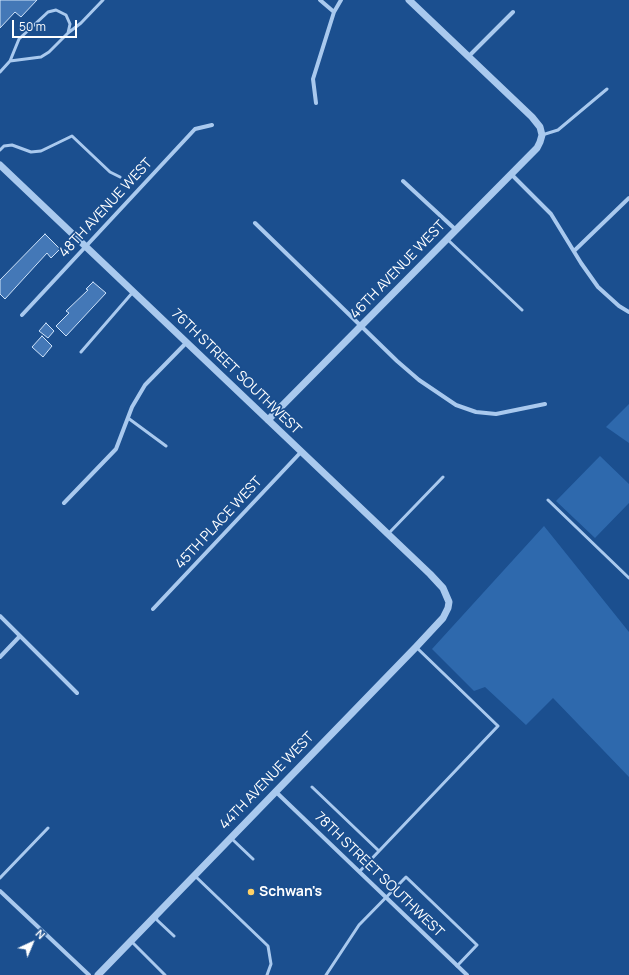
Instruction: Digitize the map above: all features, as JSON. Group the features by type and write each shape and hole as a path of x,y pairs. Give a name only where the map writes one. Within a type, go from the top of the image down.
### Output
{"street":[{"path":"320,0 334,12"},
{"path":"316,103 313,79 334,12 341,0"},
{"path":"409,0 532,117 540,127 542,135"},
{"path":"469,56 513,12"},
{"name":"48TH AVENUE WEST","path":"22,315 195,129 212,125"},
{"name":"46TH AVENUE WEST","path":"268,420 362,327 537,148 542,135"},
{"name":"76TH STREET SOUTHWEST","path":"0,165 388,534 443,588 449,602"},
{"path":"510,174 551,214 589,276 598,287 619,306 629,312"},
{"path":"403,181 456,230"},
{"path":"574,251 629,198"},
{"path":"255,223 419,380 456,405 476,412 496,414 545,404"},
{"path":"64,503 116,449 128,418 145,385 187,342"},
{"name":"45TH PLACE WEST","path":"153,609 302,452"},
{"name":"44TH AVENUE WEST","path":"98,975 416,647 443,618 449,602"},
{"path":"0,616 77,693"},
{"path":"0,657 20,636"},
{"name":"78TH STREET SOUTHWEST","path":"275,791 467,975"},
{"path":"0,891 89,975"}],"lane":[{"path":"10,61 41,57 49,52 103,0"},
{"path":"0,72 10,61 19,39 48,12 56,10 66,15 70,24 68,33"},
{"path":"542,135 558,130 607,88"},
{"path":"0,150 4,146 12,146 31,152 41,151 72,136 110,172 120,177"},
{"path":"447,239 522,310"},
{"path":"80,352 133,292"},
{"path":"128,418 166,446"},
{"path":"388,534 443,477"},
{"path":"548,500 629,578"},
{"path":"360,871 498,726 416,647"},
{"path":"312,787 379,851"},
{"path":"0,878 48,828"},
{"path":"230,838 253,859"},
{"path":"194,875 268,946 271,964 267,975"},
{"path":"326,975 359,925 406,877 477,945 457,966"},
{"path":"156,914 157,920 174,936"},
{"path":"131,941 164,975"}],"shaded area":[{"path":"629,404 629,443 606,427"},
{"path":"600,456 629,484 629,503 595,538 556,501"},
{"path":"544,526 629,632 629,777 553,698 526,725 485,687 474,691 432,649"}],"building":[{"path":"0,0 37,0 21,17 15,12 0,28"},
{"path":"45,234 60,249 51,258 47,253 5,299 0,294 0,280"},
{"path":"93,282 106,293 66,336 56,326 69,313 66,311 88,290 86,289"},
{"path":"46,323 54,331 48,338 39,331"},
{"path":"42,336 52,346 43,357 32,347"}],"place":[{"name":"Schwan's","path":"251,892"}]}
